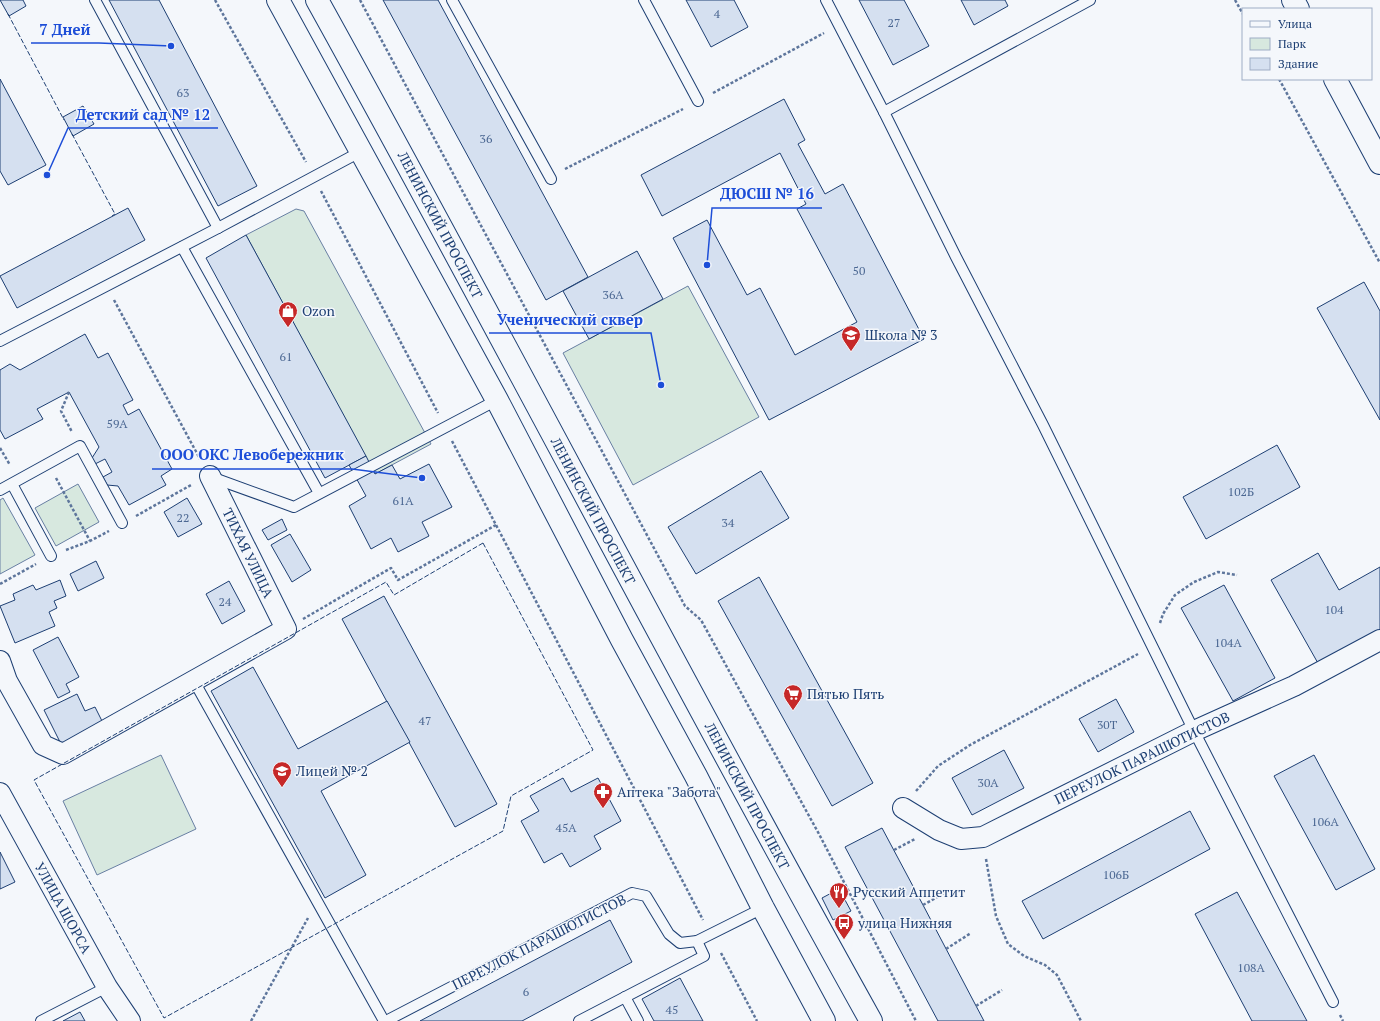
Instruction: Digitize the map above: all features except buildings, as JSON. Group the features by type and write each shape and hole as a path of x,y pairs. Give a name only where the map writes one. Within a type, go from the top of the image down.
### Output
{"main road":[{"path":"278,0 497,400 696,776 763,908 824,1021"},
{"name":"ЛЕНИНСКИЙ ПРОСПЕКТ","path":"317,0 391,134 744,792 871,1021"},
{"path":"1336,80 1378,154"}],"street":[{"name":"ТИХАЯ УЛИЦА","path":"210,476 286,629"},
{"path":"0,661 7,681 43,745 63,754 286,629"},
{"name":"ПЕРЕУЛОК ПАРАШЮТИСТОВ","path":"903,808 938,830 961,839 983,837 1194,731 1294,686 1380,640"},
{"name":"УЛИЦА ЩОРСА","path":"0,793 107,987 130,1021"}],"lane":[{"path":"95,0 218,228"},
{"path":"452,0 551,179"},
{"path":"644,0 698,101"},
{"path":"826,0 1042,425 1194,731 1333,1002"},
{"path":"884,112 1090,0"},
{"path":"0,341 314,178 360,152"},
{"path":"182,247 319,493"},
{"path":"210,476 294,507 497,400"},
{"path":"0,490 80,446 122,523"},
{"path":"15,482 50,556"},
{"path":"194,681 385,1021"},
{"name":"ПЕРЕУЛОК ПАРАШЮТИСТОВ","path":"385,1021 632,893 646,896 669,934 680,943 698,941 763,908"},
{"path":"579,1021 704,956 698,941"},
{"path":"41,1021 107,987"},
{"path":"625,996 638,1021"}],"path":[{"path":"215,0 314,178 757,1021"},
{"path":"360,0 685,606 701,620 819,834 916,1021"},
{"path":"1235,0 1242,12"},
{"path":"1280,80 1380,263"},
{"path":"107,286 210,476"},
{"path":"69,392 62,412 80,446"},
{"path":"0,448 15,482"},
{"path":"48,464 90,541"},
{"path":"286,629 391,568 398,580 496,525"},
{"path":"903,808 938,766 970,745 1152,647 1163,614 1175,595 1194,582 1218,572 1237,575"},
{"path":"894,850 919,837"},
{"path":"983,837 996,916 1008,944 1024,956 1045,965 1057,975 1081,1021"},
{"path":"923,905 948,891"},
{"path":"250,1021 317,902"},
{"path":"946,948 971,933"},
{"path":"976,1006 1002,990"}],"green space":[{"path":"296,209 304,211 431,444 375,474 246,235"},
{"path":"688,286 759,417 633,485 563,353"},
{"path":"78,484 99,522 56,546 35,508"},
{"path":"3,498 35,555 0,574 0,500"},
{"path":"161,755 196,829 97,875 63,801"}],"fence":[{"path":"8,14 64,120"},
{"path":"72,134 115,214 112,216"},
{"path":"483,543 593,750 511,796 503,831 164,1018 34,780 386,582 394,595 483,543"}],"place":[{"name":"7 Дней","path":"171,46"},
{"name":"Детский сад № 12","path":"47,175"},
{"name":"ДЮСШ № 16","path":"707,265"},
{"name":"Ozon","path":"288,328"},
{"name":"Школа № 3","path":"851,352"},
{"name":"Ученический сквер","path":"661,385"},
{"name":"ООО ОКС Левобережник","path":"422,478"},
{"name":"Пятью Пять","path":"793,711"},
{"name":"Лицей № 2","path":"282,788"},
{"name":"Аптека \"Забота\"","path":"603,809"},
{"name":"Русский Аппетит","path":"839,909"},
{"name":"улица Нижняя","path":"844,940"}]}
